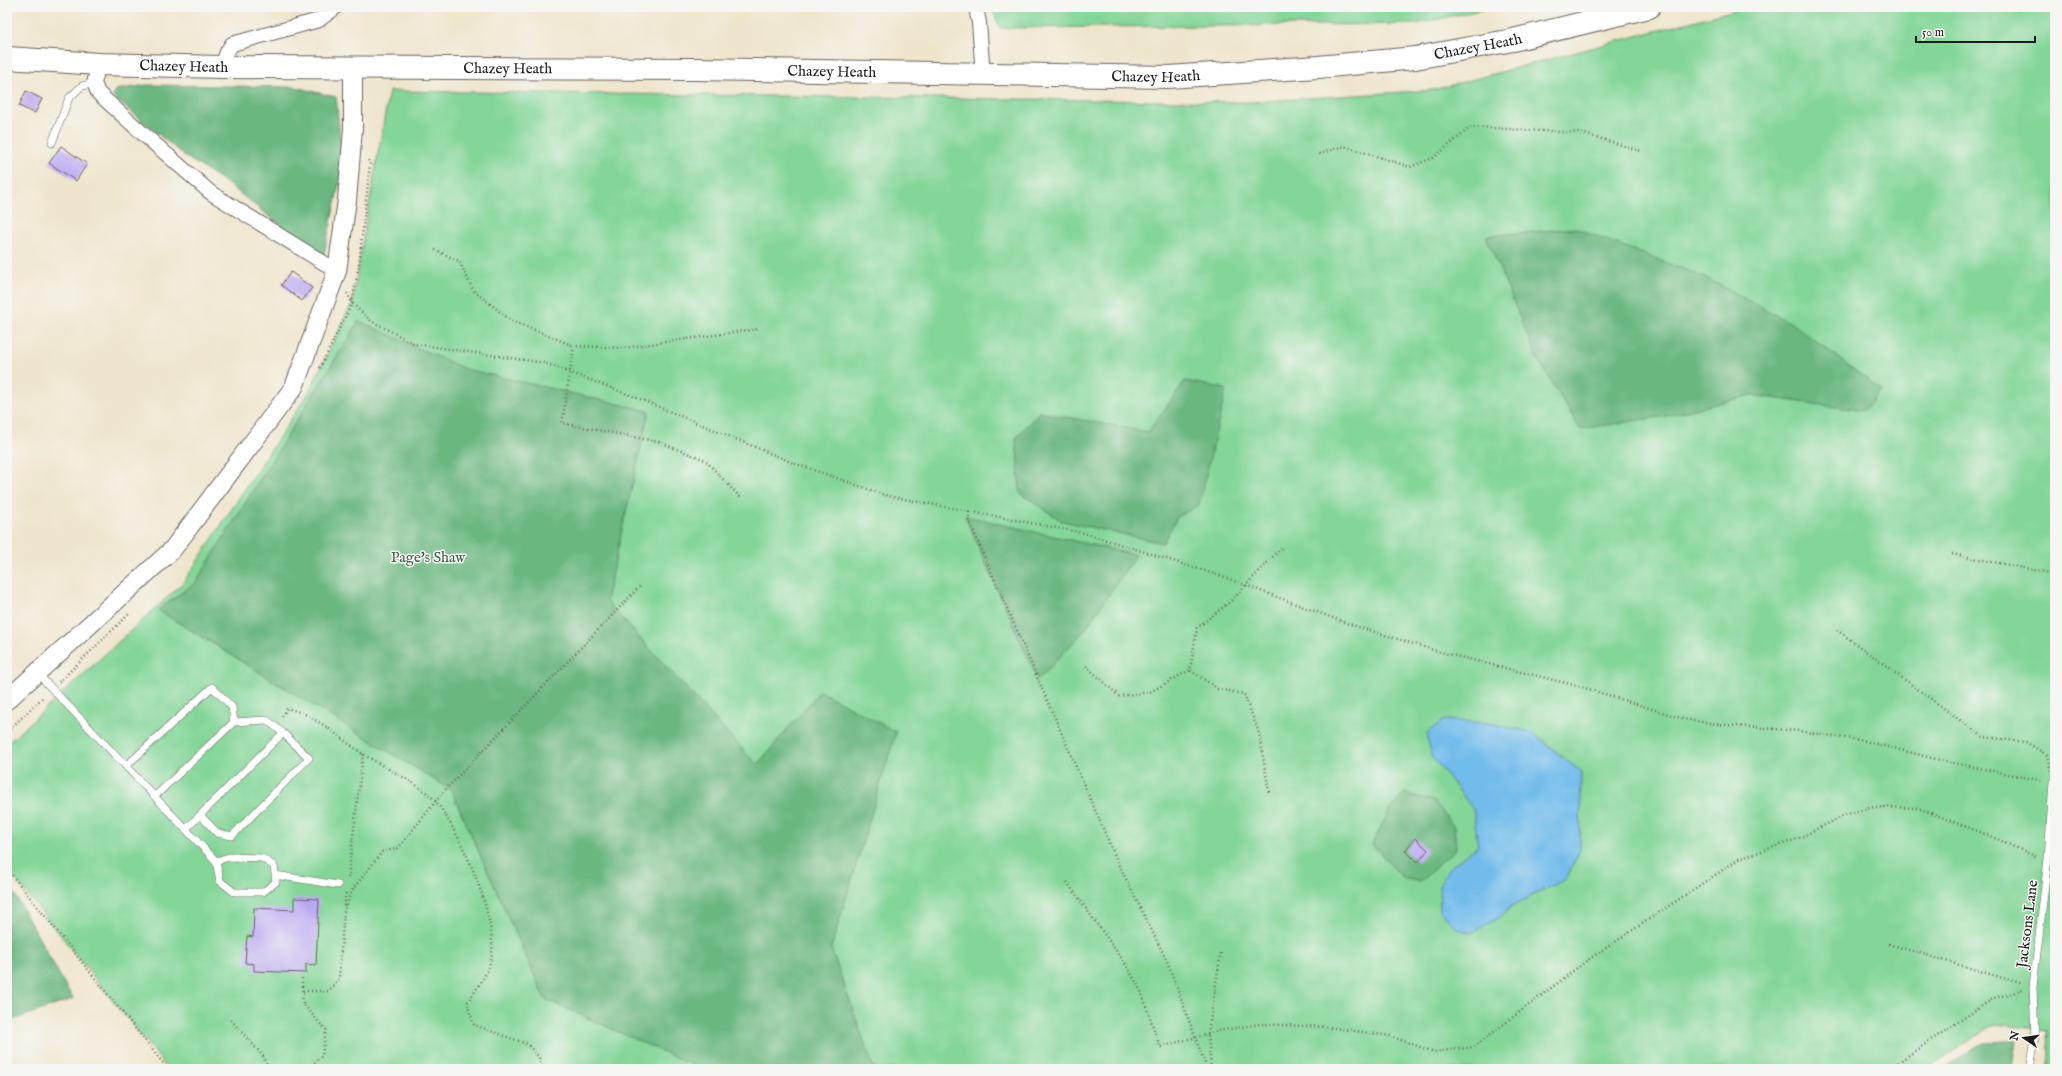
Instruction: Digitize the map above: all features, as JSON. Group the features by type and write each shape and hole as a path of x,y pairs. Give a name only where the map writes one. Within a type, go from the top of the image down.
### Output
{"main road":[{"name":"Chazey Heath","path":"7,58 97,73 222,67 687,69 1168,77 1318,67 1415,58 1513,40 1650,7"}],"street":[{"path":"222,67 227,52 232,44 319,20 336,7"},
{"path":"976,7 979,23 983,75"},
{"path":"7,700 172,550 294,387 337,271 353,129 353,68"},
{"path":"97,73 98,93 211,193 337,271"}],"lane":[{"path":"52,143 69,98 97,73"},
{"path":"37,673 216,861 220,881 234,892 263,892 276,882 274,866 262,858 229,857 216,861"},
{"path":"126,766 212,687 232,707 234,722"},
{"path":"155,796 234,722 267,720 309,758 232,836 217,833 200,815"},
{"path":"186,829 283,733"},
{"name":"Jacksons Lane","path":"2030,1069 2035,1038 2033,987 2048,860 2053,782"},
{"path":"275,875 338,885"}],"path":[{"path":"1319,154 1344,146 1410,167 1433,158 1471,127 1582,133 1641,151"},
{"path":"435,250 459,261 473,290 510,320 574,346 623,348 757,329"},
{"path":"337,271 352,303 357,308 371,321 415,344 545,364 568,374 635,396 791,462 888,496 1084,534 1221,576 1364,629 1440,652 1582,687 1684,719 1715,724 1799,731 1866,741 1944,761 2053,782 2047,755 2026,742 1983,737 1837,630"},
{"path":"574,346 568,374 562,423 660,442 705,460 740,497"},
{"path":"969,512 969,521 1073,763 1119,865 1167,961 1207,1069"},
{"path":"1190,670 1197,628 1231,601 1283,546"},
{"path":"1952,554 2055,574"},
{"path":"344,910 353,889 382,852 398,848 445,790 641,585"},
{"path":"1086,666 1119,696 1150,692 1190,670"},
{"path":"1190,670 1218,689 1244,694 1259,733 1269,792"},
{"path":"282,716 288,708 308,716 362,754 418,788 436,802 451,825 474,873 490,919 492,953 483,979 467,1003 474,1025 528,1044 538,1057 542,1069"},
{"path":"303,991 328,991 339,979 344,910 362,754"},
{"path":"1067,882 1127,966 1141,991 1160,1047 1218,1031 1260,1024 1329,1027 1390,1036 1434,1052 1474,1048 1585,962 1739,859 1797,839 1847,814 1874,807 1918,808 1988,835 2036,857 2048,860"},
{"path":"7,869 168,1069"},
{"path":"1889,944 2033,987"},
{"path":"1211,1069 1208,1035 1221,951"},
{"path":"302,978 303,1004 326,1030 322,1056 306,1069"},
{"path":"1888,1069 1994,998 2033,987"},
{"path":"232,1020 263,1056 268,1069"}],"green space":[{"path":"991,7 1495,7 1415,24 1000,28"},
{"path":"1746,7 2055,7 2055,1069 2048,1069 2047,1030 1995,1024 1926,1069 168,1069 7,869 7,744 183,583 309,392 352,303 389,91 1248,102 1433,90"},
{"path":"147,85 295,87 336,97 343,167 323,258 225,182 186,157 113,97 115,90"},
{"path":"1575,228 1704,277 1793,324 1881,390 1864,411 1752,395 1666,416 1580,429 1536,356 1486,236"},
{"name":"Page's Shaw","path":"359,321 465,369 649,411 606,601 757,765 820,691 896,732 831,948 874,1069 701,1069 545,999 451,790 158,610 196,582"},
{"path":"1185,381 1226,389 1199,505 1178,516 1163,543 1062,521 1020,493 1016,438 1039,412 1148,432"},
{"path":"965,516 1136,555 1084,631 1038,680"},
{"path":"1404,793 1434,801 1454,827 1456,848 1420,882 1403,878 1372,844 1390,809"},
{"path":"7,881 73,999 7,1022"},
{"path":"2016,1040 2012,1069 1944,1069 1983,1043"}],"water":[{"path":"1444,720 1488,723 1532,732 1581,772 1580,850 1566,879 1512,906 1499,918 1471,933 1456,928 1440,911 1439,886 1450,867 1478,846 1473,809 1431,756 1427,733"}],"building":[{"path":"26,91 42,99 35,113 19,106"},
{"path":"61,146 87,164 76,181 49,163"},
{"path":"291,272 312,288 302,301 281,285"},
{"path":"1415,838 1428,850 1418,862 1405,851"},
{"path":"294,898 319,899 316,965 306,964 306,973 254,971 254,964 245,963 247,936 253,937 254,908 294,910"}]}
